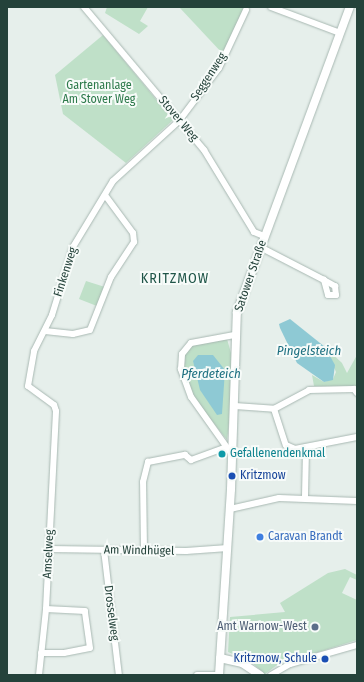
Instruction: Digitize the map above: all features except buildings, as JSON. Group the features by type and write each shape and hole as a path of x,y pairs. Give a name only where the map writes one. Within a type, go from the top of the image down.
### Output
{"main road":[{"name":"Satower Straße","path":"219,675 233,456 235,406 234,335 239,308 264,236 350,7"},
{"path":"220,658 242,663 260,675"}],"street":[{"name":"Stover Weg","path":"84,7 204,150 254,232 264,236"},
{"path":"271,7 340,33"},
{"name":"Seggenweg","path":"179,121 219,68 246,10"},
{"name":"Finkenweg","path":"54,433 54,405 31,390 27,382 34,351 45,331 73,247 105,195 126,167 179,121"},
{"path":"45,331 73,334 90,330 111,277 134,242 133,233 105,195"},
{"path":"260,247 324,280"},
{"path":"233,456 224,448 184,383 182,354 191,343 234,335"},
{"path":"235,406 274,409 309,390 354,389 357,393"},
{"path":"274,409 286,445 306,449 357,437"},
{"name":"Amselweg","path":"39,675 46,610 54,433"},
{"path":"144,550 143,482 148,462 185,455 191,460 224,448"},
{"path":"305,497 306,449"},
{"path":"230,509 279,498 305,497 317,502 357,501"},
{"name":"Am Windhügel","path":"49,549 144,550 228,548"},
{"name":"Drosselweg","path":"104,550 119,675"},
{"path":"41,653 64,653 90,648 85,611 46,610"},
{"path":"271,675 290,664 357,645"},
{"path":"197,675 219,675"}],"green space":[{"path":"107,7 148,7 140,21 148,26 139,34 105,13"},
{"path":"179,7 244,7 223,54"},
{"name":"Gartenanlage Am Stover Weg","path":"103,35 173,120 126,163 63,114 55,75"},
{"path":"86,281 108,288 102,308 79,299"},
{"path":"227,339 231,353 231,405 227,440 193,397 183,365 185,353 192,345"},
{"path":"325,347 342,363 347,373 357,355 357,389 314,386 312,375 324,382 333,379 336,372"},
{"path":"345,569 357,575 357,580 350,577 342,593 357,600 357,640 277,665 265,674 251,662 228,652 230,617 285,612 280,603 328,573"}],"water":[{"name":"Pingelsteich","path":"290,319 325,347 335,365 333,380 324,382 297,363 279,324"},
{"name":"Pferdeteich","path":"198,355 213,355 225,370 222,414 217,415 200,390 193,361"}],"place":[{"name":"Gefallenendenkmal","path":"222,454"},
{"name":"Kritzmow","path":"232,476"},
{"name":"Caravan Brandt","path":"260,537"},
{"name":"Amt Warnow-West","path":"315,627"},
{"name":"Kritzmow, Schule","path":"325,659"}],"district":[{"name":"KRITZMOW","path":"175,279"}]}
